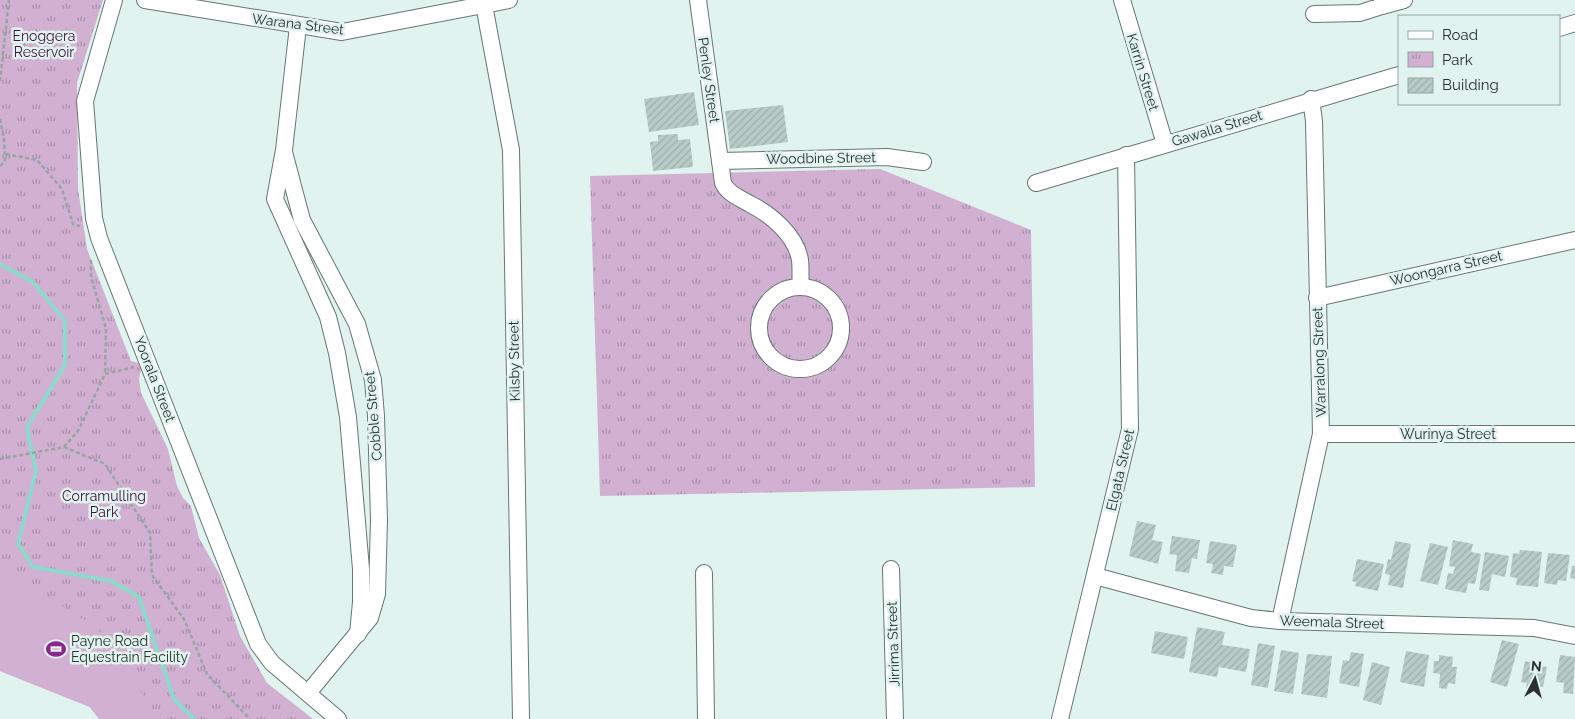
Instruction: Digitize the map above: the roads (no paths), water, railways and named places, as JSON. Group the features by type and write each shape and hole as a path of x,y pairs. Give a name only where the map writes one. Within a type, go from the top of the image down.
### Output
{"street":[{"name":"Yoorala Street","path":"114,0 85,101 94,218 99,238 258,644 272,663 338,719"},
{"name":"Warana Street","path":"145,0 342,32 509,0"},
{"name":"Penley Street","path":"698,0 720,160 726,189 769,216 794,243 800,258 801,287"},
{"name":"Karrin Street","path":"1122,0 1165,144"},
{"path":"1314,14 1360,13 1382,3 1404,0"},
{"name":"Kilsby Street","path":"484,5 511,150 521,719"},
{"path":"1560,28 1575,23"},
{"name":"Cobble Street","path":"298,26 284,150 275,199 328,317 348,417 361,569 361,602 358,634"},
{"name":"Gawalla Street","path":"1036,183 1398,74"},
{"name":"Warralong Street","path":"1280,621 1321,434 1314,121 1311,99"},
{"name":"Cobble Street","path":"284,150 302,220 357,324 373,380 376,416 379,520 377,594 370,618 308,693"},
{"name":"Elgata Street","path":"1060,719 1130,429 1126,155"},
{"name":"Woodbine Street","path":"720,160 887,157 923,162"},
{"name":"Woongarra Street","path":"1317,298 1575,240"},
{"path":"801,287 814,290 826,296 836,307 841,327 836,348 828,359 816,366 802,369 789,368 772,358 761,342 758,329 760,316 766,304 782,292 801,287"},
{"name":"Wurinya Street","path":"1321,434 1575,434"},
{"name":"Jirrima Street","path":"891,569 895,719"},
{"path":"704,573 706,719"},
{"name":"Weemala Street","path":"1095,576 1251,618 1280,621 1534,628 1575,636"}],"waterway":[{"path":"0,264 33,282 65,321 65,365 27,427 36,471 18,544 33,567 111,581 139,597 174,699 194,719"}],"place":[{"name":"Payne Road Equestrain Facility","path":"56,649"}],"park label":[{"name":"Enoggera Reservoir","path":"44,44"},
{"name":"Corramulling Park","path":"104,504"}]}
